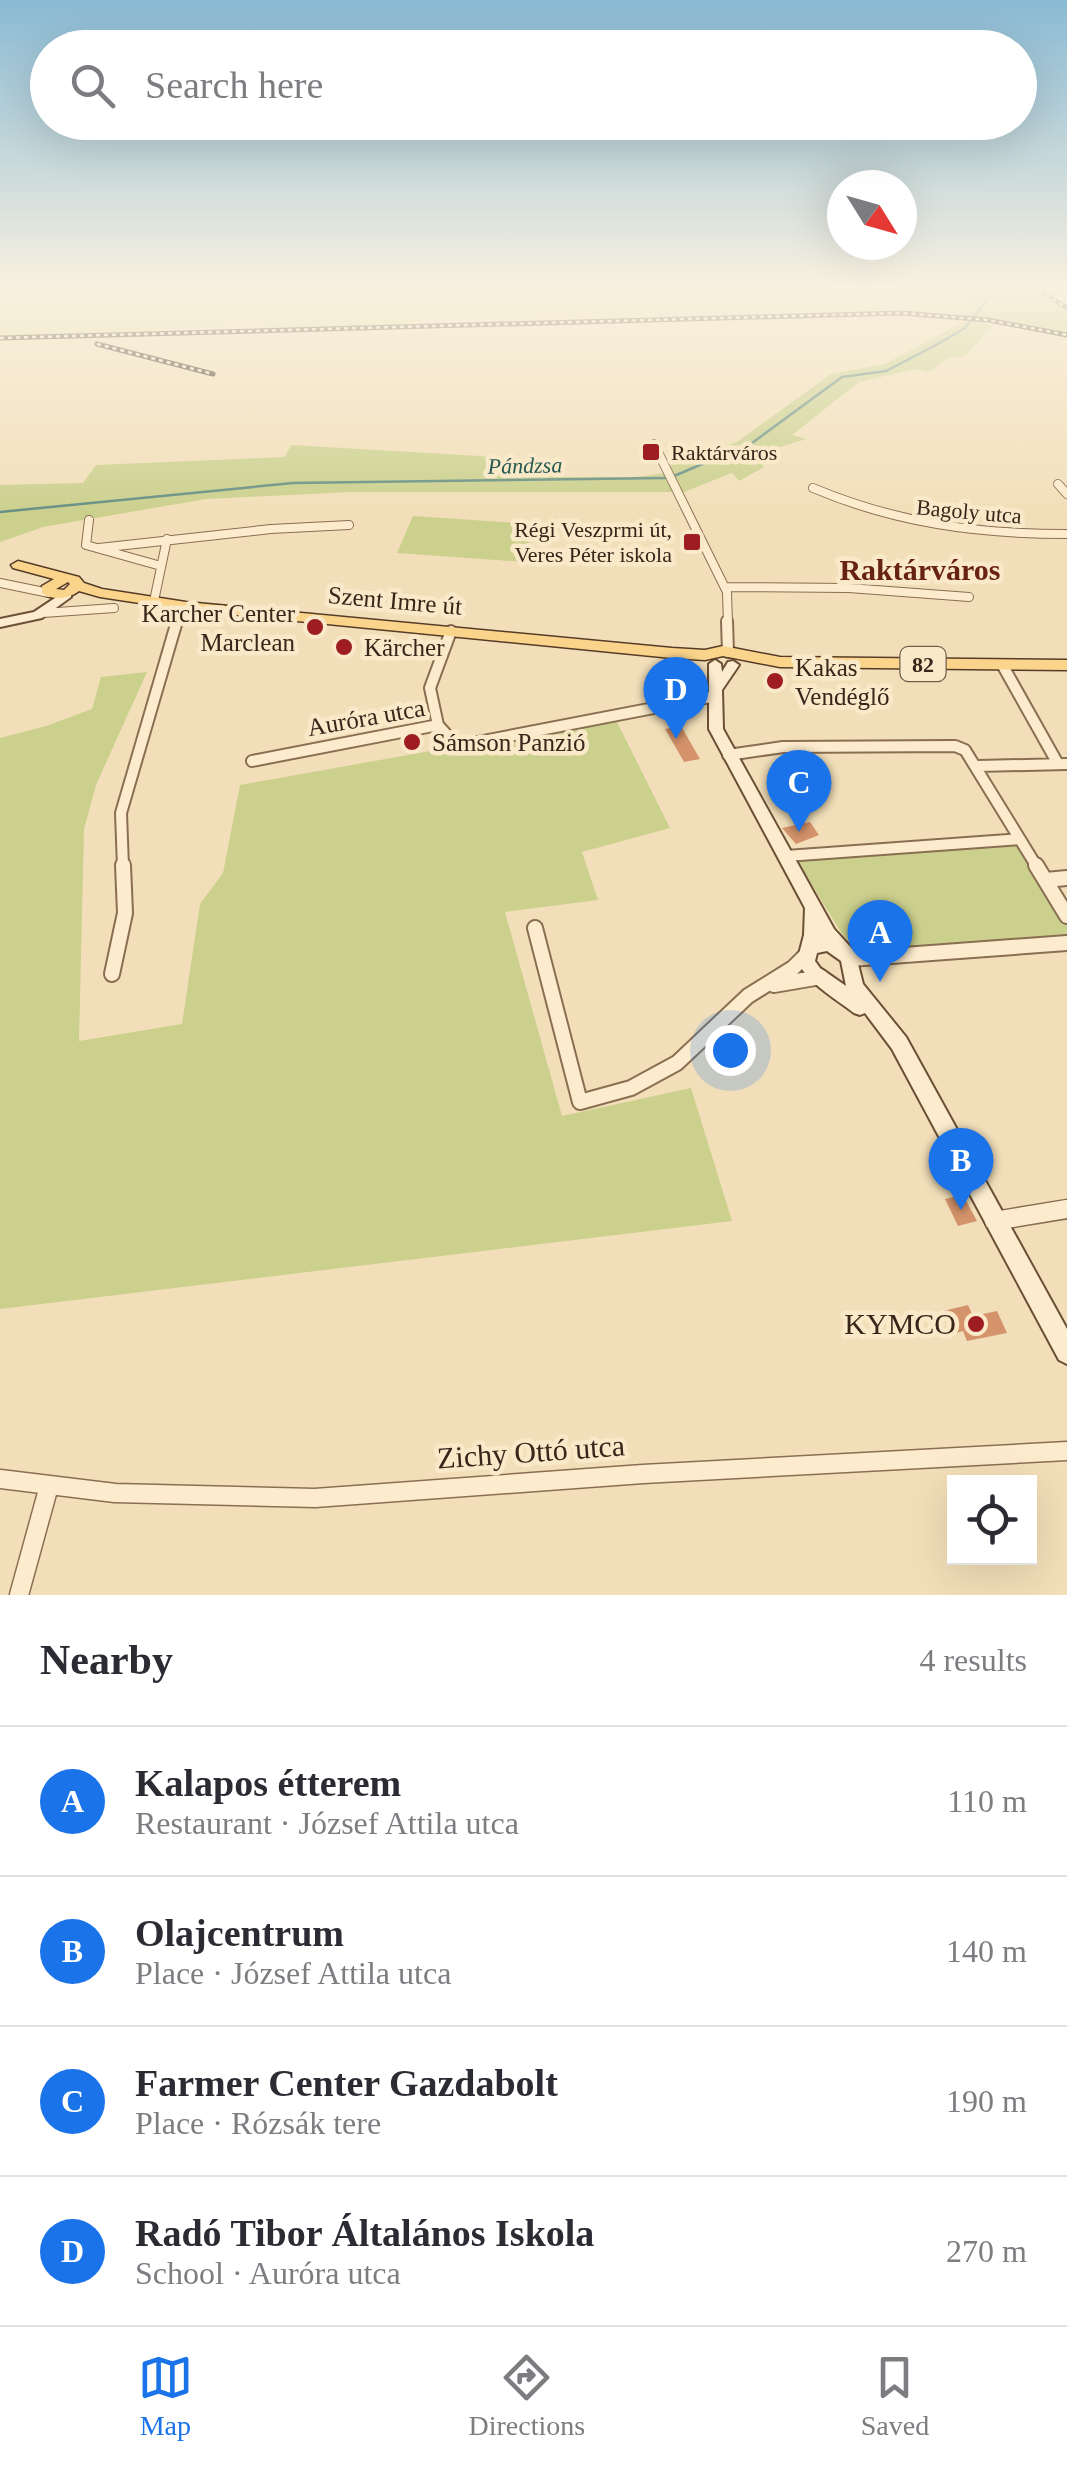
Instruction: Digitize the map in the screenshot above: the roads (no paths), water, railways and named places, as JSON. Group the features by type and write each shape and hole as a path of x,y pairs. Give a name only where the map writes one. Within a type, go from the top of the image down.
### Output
{"main road":[{"name":"82","path":"11,561 47,578 60,589"},
{"name":"Szent Imre út","path":"60,589 114,602 154,601 724,659 1067,665"}],"street":[{"path":"654,444 725,587 729,621 716,696 716,728 728,755 828,934 848,958 860,995 894,1038 1067,1352"},
{"path":"1058,484 1067,494"},
{"name":"Bagoly utca","path":"813,488 881,515 922,526 1067,534"},
{"path":"89,520 86,546 161,566"},
{"path":"100,548 349,525"},
{"path":"154,601 167,540"},
{"path":"0,583 31,594 60,589"},
{"path":"725,587 849,588 968,597"},
{"path":"43,613 60,589"},
{"name":"Szent Imre út","path":"0,623 114,602"},
{"path":"112,974 125,913 121,813 176,622 186,606"},
{"path":"438,725 430,688 452,631"},
{"path":"978,766 1062,764 1003,666"},
{"name":"Auróra utca","path":"252,761 438,725 457,746 716,696"},
{"path":"728,755 783,748 955,746 969,753 978,766 1067,916"},
{"path":"786,856 1020,839"},
{"path":"1046,880 1067,878"},
{"path":"809,896 814,923 807,952 809,968 894,1038"},
{"path":"536,928 580,1102 606,1098 678,1064 756,990 796,966 822,942 848,958 1067,943"},
{"path":"756,990 823,978 842,979 848,958"},
{"path":"994,1220 1067,1210"},
{"name":"Zichy Ottó utca","path":"0,1479 115,1493 315,1498 643,1474 1067,1451"},
{"path":"19,1595 48,1486"}],"waterway":[{"name":"Pándzsa","path":"674,476 752,443 842,377 886,371 899,364"},
{"name":"Pándzsa","path":"0,512 293,483 666,478"}],"railway":[{"path":"176,364 213,374"}],"place":[{"name":"Raktárváros","path":"651,452"},
{"name":"Régi Veszprmi út, Veres Péter iskola","path":"692,542"},
{"name":"Karcher Center Marclean","path":"315,627"},
{"name":"Kärcher","path":"344,647"},
{"name":"Kakas Vendéglő","path":"775,681"},
{"name":"Radó Tibor Általános Iskola","path":"676,739"},
{"name":"Sámson Panzió","path":"412,742"},
{"name":"Farmer Center Gazdabolt","path":"799,832"},
{"name":"Kalapos étterem","path":"880,982"},
{"name":"Olajcentrum","path":"961,1210"},
{"name":"KYMCO","path":"976,1324"}],"district":[{"name":"Raktárváros","path":"920,570"}]}
